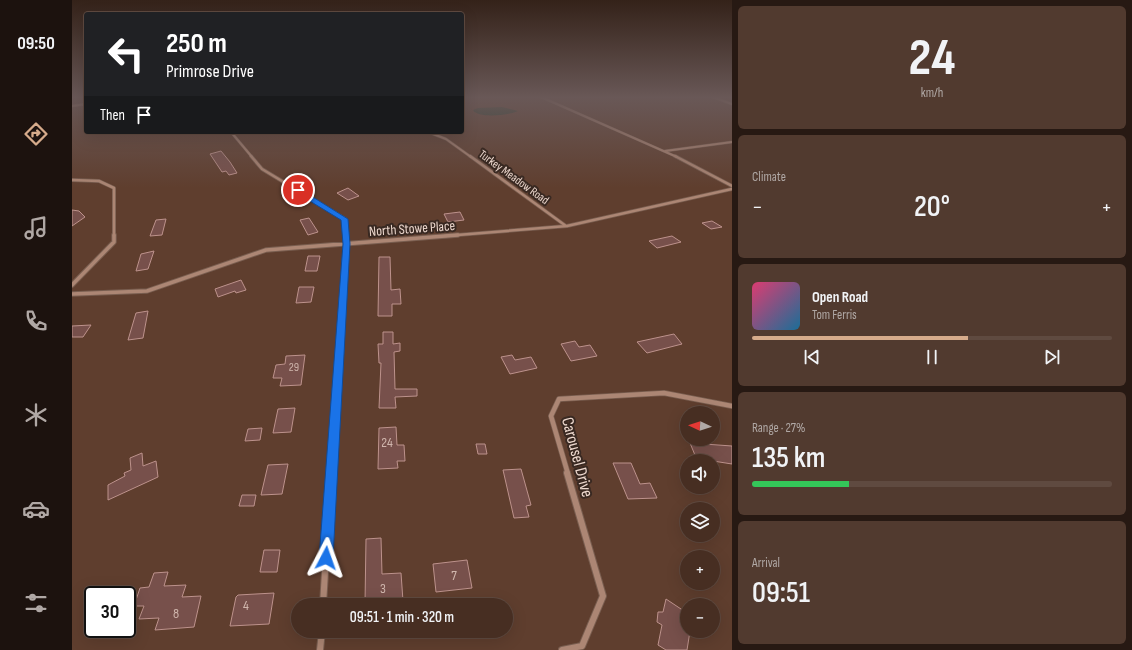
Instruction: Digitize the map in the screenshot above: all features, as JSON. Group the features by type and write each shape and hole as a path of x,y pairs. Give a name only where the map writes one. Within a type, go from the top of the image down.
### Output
{"street":[{"path":"611,127 665,151 732,188"},
{"path":"233,134 262,169 345,219 346,244 323,598"},
{"name":"Turkey Meadow Road","path":"433,134 446,139 567,226"},
{"path":"665,151 732,142"},
{"path":"72,180 99,181 114,188 114,242 72,286"},
{"name":"North Stowe Place","path":"72,294 147,291 266,250 567,226 732,188"},
{"name":"Carousel Drive","path":"562,650 582,646 602,596 550,416 559,399 664,393 732,406"},
{"path":"320,650 321,638"}],"building":[{"path":"221,151 237,173 229,175 226,171 222,172 210,154"},
{"path":"348,188 359,196 348,200 337,193"},
{"path":"72,210 79,211 85,217 72,226"},
{"path":"460,212 464,220 448,222 444,214"},
{"path":"309,218 318,232 308,235 300,220"},
{"path":"166,219 162,235 150,236 156,220"},
{"path":"712,221 722,227 711,229 702,223"},
{"path":"672,236 681,242 657,248 649,241"},
{"path":"154,251 148,269 136,271 141,254"},
{"path":"308,256 320,256 317,271 305,271"},
{"path":"379,257 390,257 391,290 400,289 401,304 392,304 392,316 378,316"},
{"path":"241,280 246,290 236,293 235,291 218,297 215,289"},
{"path":"299,287 314,287 311,302 296,303"},
{"path":"148,311 143,338 128,340 136,313"},
{"path":"91,325 83,337 72,337 72,326"},
{"path":"383,332 393,332 393,344 400,343 400,351 394,352 395,389 417,389 417,396 395,397 396,408 379,408 381,363 379,363 378,344 383,344"},
{"path":"674,334 682,344 647,353 637,342"},
{"path":"575,341 579,347 590,345 597,356 571,361 561,344"},
{"path":"305,355 301,385 280,386 282,378 273,378 276,365 285,364 286,356"},
{"path":"512,355 515,360 531,357 537,368 510,374 501,357"},
{"path":"295,408 291,432 273,433 278,409"},
{"path":"396,427 397,445 404,445 405,461 397,461 398,468 378,469 379,428"},
{"path":"262,428 260,440 245,441 248,429"},
{"path":"476,444 485,444 487,454 478,454"},
{"path":"691,446 732,446 732,464 720,462 720,454 695,454"},
{"path":"142,453 143,466 156,461 158,477 108,500 108,485 125,476 124,473 131,470 130,458"},
{"path":"613,463 631,463 640,484 650,483 657,498 628,499"},
{"path":"288,464 282,494 261,495 268,465"},
{"path":"521,469 531,505 526,506 529,517 514,518 503,470"},
{"path":"242,495 256,495 254,506 239,506"},
{"path":"381,538 382,574 401,573 403,598 365,598 366,539"},
{"path":"264,550 280,550 277,572 260,572"},
{"path":"467,560 472,588 436,592 433,564"},
{"path":"168,572 164,586 186,585 182,597 201,596 194,627 155,630 159,618 139,619 144,606 136,606 136,600 140,588 149,587 154,573"},
{"path":"274,593 269,624 230,626 236,597 238,595"},
{"path":"666,599 680,608 680,638 689,638 687,650 666,650 658,645 662,625 657,622 658,612 663,612"}],"route":[{"path":"298,190 345,219 346,244 326,558"}]}
